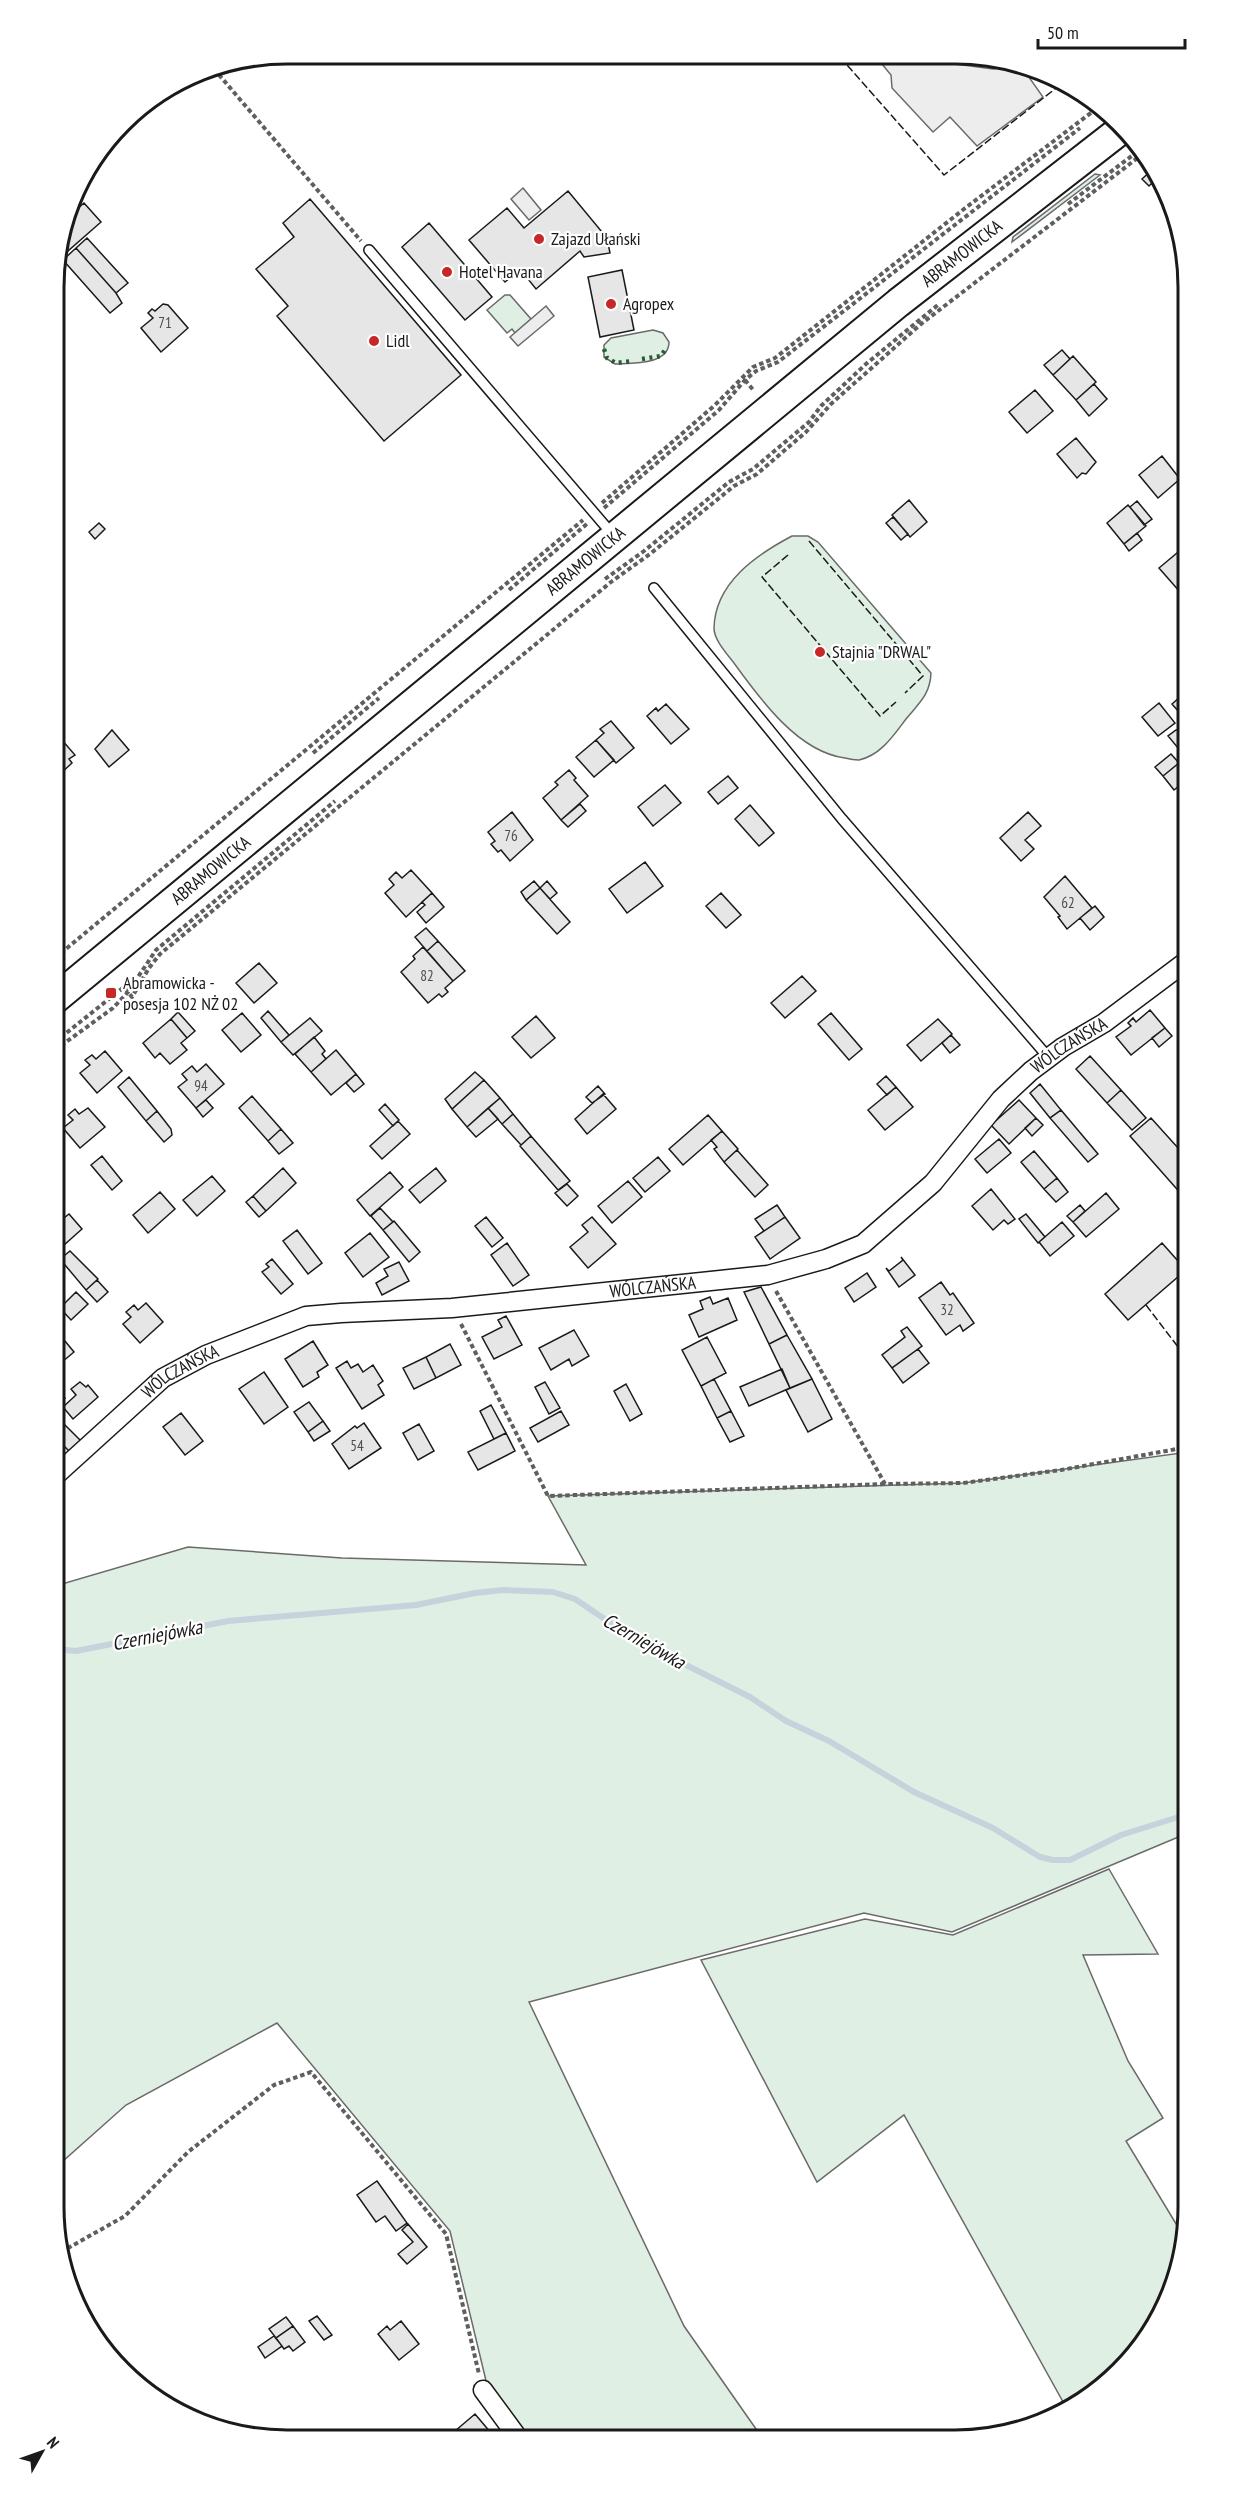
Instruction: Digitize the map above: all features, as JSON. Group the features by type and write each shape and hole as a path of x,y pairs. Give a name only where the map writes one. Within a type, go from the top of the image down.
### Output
{"main road":[{"name":"ABRAMOWICKA","path":"64,992 898,303 1116,134"}],"street":[{"name":"WÓLCZAŃSKA","path":"64,1468 163,1378 206,1356 306,1316 341,1312 452,1308 768,1275 826,1259 863,1245 933,1183 1001,1099 1048,1058 1104,1023 1178,968"},
{"path":"483,2390 512,2430"}],"lane":[{"path":"369,250 614,537"},
{"path":"654,588 842,819 1048,1058"}],"path":[{"path":"219,75 369,250"},
{"path":"505,594 577,534 594,513 715,405 753,367 775,358 964,209 1092,112"},
{"path":"64,951 719,410 756,371 778,362 1097,115"},
{"path":"1036,228 1134,154"},
{"path":"64,1035 124,987 132,998 160,954 611,582 650,554 734,486 757,474 806,432 831,404 921,324 1137,159"},
{"path":"599,584 810,422 821,406 866,364 1000,256"},
{"path":"308,756 384,694"},
{"path":"64,1043 113,1008 128,992 156,950 342,796"},
{"path":"64,958 77,948"},
{"path":"768,1275 885,1484"},
{"path":"452,1308 548,1497 963,1483 1061,1470 1178,1449"},
{"path":"69,2248 125,2216 188,2152 274,2085 311,2072 446,2234 483,2390"}],"green space":[{"path":"1095,174 1100,175 1012,242 1013,237"},
{"path":"505,295 510,295 531,319 515,333 512,329 507,333 487,310"},
{"path":"653,330 663,333 669,342 667,350 657,359 640,363 615,364 604,357 604,345 611,338"},
{"name":"Stajnia \"DRWAL\"","path":"792,536 808,536 818,542 931,673 923,698 891,738 867,758 848,759 828,754 811,746 796,735 768,707 721,647 716,637 714,628 716,612 730,584 752,562"},
{"path":"1178,1453 1178,1837 952,1932 864,1913 529,2002 684,2326 757,2430 519,2430 488,2389 450,2231 277,2023 126,2105 64,2160 64,1583 188,1547 342,1558 586,1565 548,1496 963,1483"},
{"path":"1109,1869 1158,1954 1083,1955 1128,2061 1163,2118 1126,2141 1177,2225 1170,2265 1155,2305 1132,2342 1102,2374 1063,2402 904,2115 817,2182 701,1960 865,1919 953,1935"}],"shaded area":[{"path":"882,64 955,64 996,69 1029,77 1043,97 977,146 950,117 933,132 892,88 891,75"},
{"path":"523,188 541,210 529,220 511,199"},
{"path":"546,306 554,316 518,346 510,337"}],"building":[{"path":"1147,174 1152,183 1149,186 1142,179"},
{"name":"Zajazd Ułański","path":"568,191 607,238 610,253 584,257 580,251 536,289 520,269 505,282 469,240 507,208 524,228"},
{"path":"310,199 461,375 384,441 277,316 288,306 256,269 294,237 283,223"},
{"path":"84,203 101,222 67,252 72,229 79,207"},
{"name":"Hotel Havana","path":"429,223 492,297 465,320 402,247"},
{"path":"87,238 128,283 116,293 76,248"},
{"path":"76,248 116,293 122,303 110,313 66,263 66,257"},
{"name":"Agropex","path":"622,270 634,330 600,337 588,277"},
{"path":"163,304 168,305 188,328 161,352 141,328 153,318 148,313 152,309 155,311"},
{"path":"1062,350 1070,359 1053,375 1044,365"},
{"path":"1073,356 1096,382 1076,400 1053,375"},
{"path":"1094,384 1107,399 1089,416 1076,400"},
{"path":"1035,390 1053,411 1027,433 1009,412"},
{"path":"1076,438 1096,462 1086,474 1082,473 1077,478 1057,454"},
{"path":"1162,456 1178,476 1178,481 1158,498 1139,475"},
{"path":"909,500 927,522 910,537 892,515"},
{"path":"1137,501 1152,519 1144,525 1130,507"},
{"path":"1128,505 1146,526 1124,544 1107,523"},
{"path":"893,517 908,534 901,540 886,523"},
{"path":"99,523 105,529 95,539 89,532"},
{"path":"1137,533 1142,540 1129,551 1124,544"},
{"path":"1178,554 1178,590 1159,568"},
{"path":"1178,699 1178,711 1172,704"},
{"path":"1159,703 1175,723 1158,736 1142,717"},
{"path":"666,704 689,729 671,744 647,716 656,708 658,711"},
{"path":"611,721 634,748 616,763 596,740 604,733 600,729"},
{"path":"112,730 129,750 109,767 95,749"},
{"path":"1178,730 1178,748 1168,736"},
{"path":"596,740 614,760 594,777 576,757"},
{"path":"64,742 75,755 69,759 72,763 64,770"},
{"path":"1171,754 1178,762 1163,776 1155,767"},
{"path":"1178,764 1178,787 1174,790 1163,776"},
{"path":"569,770 576,778 574,780 588,796 561,820 543,798 558,785 555,782"},
{"path":"728,776 738,788 718,804 708,792"},
{"path":"665,785 681,803 653,826 638,807"},
{"path":"580,804 586,811 568,827 561,820"},
{"path":"750,805 774,833 759,846 735,819"},
{"path":"512,812 533,840 510,861 501,850 498,852 491,844 495,841 488,832"},
{"path":"1028,812 1041,826 1025,840 1034,849 1021,861 1000,838"},
{"path":"645,862 663,886 627,913 609,889"},
{"path":"411,870 432,893 406,917 385,893 394,885 389,879 396,872 402,878"},
{"path":"1065,876 1092,908 1067,929 1058,917 1060,916 1044,897"},
{"path":"534,881 540,888 526,900 521,892"},
{"path":"547,881 557,893 550,899 540,888"},
{"path":"540,888 570,922 557,934 526,900"},
{"path":"432,893 444,907 426,923 417,912 425,905 422,902"},
{"path":"721,893 741,915 726,928 706,906"},
{"path":"1095,906 1104,917 1090,930 1080,918"},
{"path":"426,928 438,941 427,951 415,937"},
{"path":"438,941 465,971 453,981 427,951"},
{"path":"423,947 453,981 445,988 448,992 442,997 439,994 428,1003 401,972 415,959 413,956"},
{"path":"259,963 277,983 254,1003 236,983"},
{"path":"802,976 816,991 785,1018 771,1003"},
{"path":"1150,1010 1165,1028 1131,1055 1116,1037 1131,1026 1128,1023 1133,1018 1136,1022"},
{"path":"268,1011 289,1035 281,1042 261,1018"},
{"path":"178,1012 195,1031 187,1038 171,1019"},
{"path":"242,1013 261,1035 241,1052 222,1030"},
{"path":"831,1013 862,1049 849,1060 818,1024"},
{"path":"536,1016 555,1038 531,1058 512,1037"},
{"path":"310,1018 322,1031 293,1055 281,1042"},
{"path":"171,1019 187,1038 181,1043 187,1050 170,1064 160,1053 155,1058 143,1043"},
{"path":"938,1019 952,1034 921,1061 907,1045"},
{"path":"1165,1028 1172,1036 1159,1047 1152,1038"},
{"path":"951,1035 960,1045 950,1053 942,1043"},
{"path":"314,1037 325,1051 322,1054 326,1059 311,1072 295,1054"},
{"path":"336,1050 356,1074 331,1095 311,1072"},
{"path":"105,1051 122,1071 97,1093 80,1073 90,1065 85,1060 92,1055 96,1059"},
{"path":"1090,1056 1121,1090 1107,1103 1076,1069"},
{"path":"206,1064 224,1084 196,1108 178,1087 187,1080 182,1074 192,1066 197,1072"},
{"path":"475,1072 484,1080 452,1109 445,1099"},
{"path":"356,1074 364,1084 354,1092 346,1083"},
{"path":"886,1076 896,1087 887,1095 877,1084"},
{"path":"129,1077 157,1111 146,1121 118,1087"},
{"path":"484,1080 500,1098 467,1127 452,1109"},
{"path":"1040,1084 1061,1110 1050,1118 1030,1093"},
{"path":"598,1086 605,1094 592,1103 586,1097"},
{"path":"896,1087 913,1107 885,1130 868,1110"},
{"path":"1121,1090 1146,1118 1132,1130 1107,1103"},
{"path":"603,1094 616,1109 587,1134 575,1119"},
{"path":"252,1096 281,1129 268,1141 239,1108"},
{"path":"500,1098 513,1114 502,1124 488,1108"},
{"path":"206,1100 213,1108 203,1117 196,1108"},
{"path":"1019,1100 1036,1118 1009,1144 991,1125"},
{"path":"385,1104 399,1120 393,1126 379,1110"},
{"path":"88,1108 105,1127 80,1148 64,1129 73,1120 68,1115 75,1109 79,1114"},
{"path":"488,1108 498,1119 476,1137 467,1127"},
{"path":"1061,1110 1098,1154 1088,1162 1050,1118"},
{"path":"157,1111 171,1129 172,1135 164,1142 146,1121"},
{"path":"513,1114 531,1136 521,1145 502,1124"},
{"path":"708,1115 722,1131 683,1165 669,1149"},
{"path":"1036,1118 1043,1125 1032,1136 1025,1128"},
{"path":"1151,1118 1178,1148 1178,1190 1130,1136"},
{"path":"398,1121 410,1134 382,1159 370,1146"},
{"path":"281,1129 293,1143 279,1154 268,1141"},
{"path":"722,1131 738,1149 724,1162 714,1149 717,1147 711,1140"},
{"path":"531,1136 570,1181 558,1190 520,1146"},
{"path":"999,1139 1011,1153 987,1173 975,1159"},
{"path":"737,1150 768,1185 755,1197 724,1162"},
{"path":"1034,1151 1057,1178 1044,1189 1021,1162"},
{"path":"102,1156 122,1181 112,1190 91,1165"},
{"path":"658,1157 670,1171 645,1192 633,1178"},
{"path":"283,1168 296,1183 266,1211 253,1196"},
{"path":"436,1168 446,1181 420,1203 409,1190"},
{"path":"390,1172 403,1187 370,1216 357,1200"},
{"path":"212,1176 225,1191 197,1216 183,1200"},
{"path":"1057,1178 1068,1192 1056,1202 1044,1189"},
{"path":"628,1181 642,1197 612,1223 598,1206"},
{"path":"567,1184 578,1196 567,1206 555,1193"},
{"path":"991,1189 1015,1219 1008,1224 1004,1220 993,1230 972,1206"},
{"path":"160,1192 175,1209 148,1233 133,1215"},
{"path":"1106,1193 1119,1209 1086,1237 1073,1222"},
{"path":"253,1196 266,1211 259,1217 246,1202"},
{"path":"777,1205 785,1217 764,1231 755,1219"},
{"path":"1080,1205 1085,1211 1073,1222 1067,1216"},
{"path":"380,1208 393,1222 383,1230 371,1216"},
{"path":"69,1214 82,1229 64,1245 64,1218"},
{"path":"1026,1214 1045,1237 1038,1243 1019,1219"},
{"path":"486,1217 503,1238 492,1247 475,1226"},
{"path":"592,1217 616,1244 588,1268 570,1247 588,1232 582,1225"},
{"path":"785,1217 800,1238 770,1259 755,1237"},
{"path":"394,1221 420,1252 409,1262 383,1230"},
{"path":"1062,1222 1074,1236 1050,1256 1039,1242"},
{"path":"297,1230 322,1263 308,1274 283,1241"},
{"path":"370,1233 389,1257 363,1277 345,1253"},
{"path":"507,1243 529,1275 513,1286 491,1255"},
{"path":"1162,1243 1178,1261 1178,1277 1128,1320 1105,1294"},
{"path":"70,1251 98,1279 86,1290 64,1264 64,1256"},
{"path":"901,1257 915,1275 899,1287 886,1268 889,1271 903,1260"},
{"path":"272,1259 293,1284 281,1294 262,1272 269,1267 266,1264"},
{"path":"399,1262 409,1281 382,1295 376,1283 388,1276 384,1269"},
{"path":"867,1273 876,1287 854,1302 845,1288"},
{"path":"97,1280 108,1292 97,1302 86,1290"},
{"path":"941,1282 950,1295 953,1293 974,1323 963,1331 960,1325 946,1335 919,1298"},
{"path":"761,1287 787,1335 769,1344 744,1292"},
{"path":"76,1292 88,1304 71,1320 64,1312 64,1304"},
{"path":"710,1297 713,1304 728,1298 737,1320 699,1337 689,1315 703,1309 700,1301"},
{"path":"146,1303 163,1322 140,1343 123,1324 131,1317 126,1312 134,1305 138,1310"},
{"path":"506,1316 522,1345 494,1359 482,1337 502,1327 498,1320"},
{"path":"907,1327 922,1346 892,1368 882,1355 905,1337 901,1331"},
{"path":"574,1330 589,1356 572,1366 569,1359 551,1370 539,1348"},
{"path":"787,1335 812,1379 790,1388 769,1344"},
{"path":"707,1337 726,1373 701,1386 682,1350"},
{"path":"64,1340 74,1352 64,1360"},
{"path":"313,1341 328,1365 317,1372 319,1377 303,1387 285,1359"},
{"path":"450,1344 461,1365 436,1378 426,1357"},
{"path":"918,1349 929,1363 903,1383 892,1368"},
{"path":"426,1357 436,1378 414,1389 403,1368"},
{"path":"347,1361 351,1368 358,1364 363,1372 373,1365 383,1381 378,1385 384,1395 362,1409 336,1368"},
{"path":"782,1369 790,1388 749,1406 740,1387"},
{"path":"264,1372 288,1407 264,1424 239,1389"},
{"path":"714,1379 731,1411 717,1418 701,1386"},
{"path":"812,1379 832,1419 808,1432 786,1390"},
{"path":"80,1382 86,1387 88,1385 98,1397 73,1419 64,1408 76,1395 71,1389"},
{"path":"545,1382 560,1408 549,1414 535,1387"},
{"path":"626,1384 642,1414 630,1421 614,1391"},
{"path":"309,1402 323,1421 308,1432 294,1412"},
{"path":"491,1405 506,1433 494,1439 480,1411"},
{"path":"561,1411 569,1425 538,1442 530,1428"},
{"path":"731,1411 744,1436 730,1442 717,1418"},
{"path":"181,1413 203,1441 185,1455 163,1427"},
{"path":"323,1421 330,1431 314,1441 308,1432"},
{"path":"364,1423 381,1448 349,1469 332,1444 355,1426 357,1428"},
{"path":"419,1424 434,1451 418,1460 403,1433"},
{"path":"64,1426 81,1441 70,1452 64,1446"},
{"path":"506,1433 515,1451 478,1470 468,1452"},
{"path":"377,2181 407,2223 396,2231 385,2216 376,2222 357,2195"},
{"path":"408,2224 427,2247 407,2264 398,2254 413,2242 402,2230"},
{"path":"317,2316 332,2335 324,2340 309,2321"},
{"path":"286,2317 293,2326 276,2338 269,2329"},
{"path":"401,2321 419,2344 399,2360 378,2334 387,2326 390,2330"},
{"path":"293,2326 305,2342 293,2351 289,2346 284,2349 276,2338"},
{"path":"274,2336 282,2346 265,2358 258,2347"},
{"path":"475,2414 488,2430 456,2430"}],"waterway":[{"name":"Czerniejówka","path":"64,1650 76,1651 228,1621 416,1605 475,1593 503,1590 553,1592 575,1599 636,1640 750,1697 786,1721 829,1741 914,1792 993,1828 1040,1857 1070,1860 1121,1835 1178,1817"}],"hedge":[{"path":"642,359 661,356 667,347"},
{"path":"604,349 607,358 616,363 633,361"}],"fence":[{"path":"846,64 944,175 1056,88"},
{"path":"809,541 923,676 905,693"},
{"path":"788,555 762,577 880,716 896,702"},
{"path":"1146,1305 1178,1347"}],"place":[{"name":"Zajazd Ułański","path":"539,239"},
{"name":"Hotel Havana","path":"447,272"},
{"name":"Agropex","path":"611,304"},
{"name":"Lidl","path":"374,341"},
{"name":"Stajnia \"DRWAL\"","path":"820,652"},
{"name":"Abramowicka - posesja 102 NŻ 02","path":"111,993"}]}
